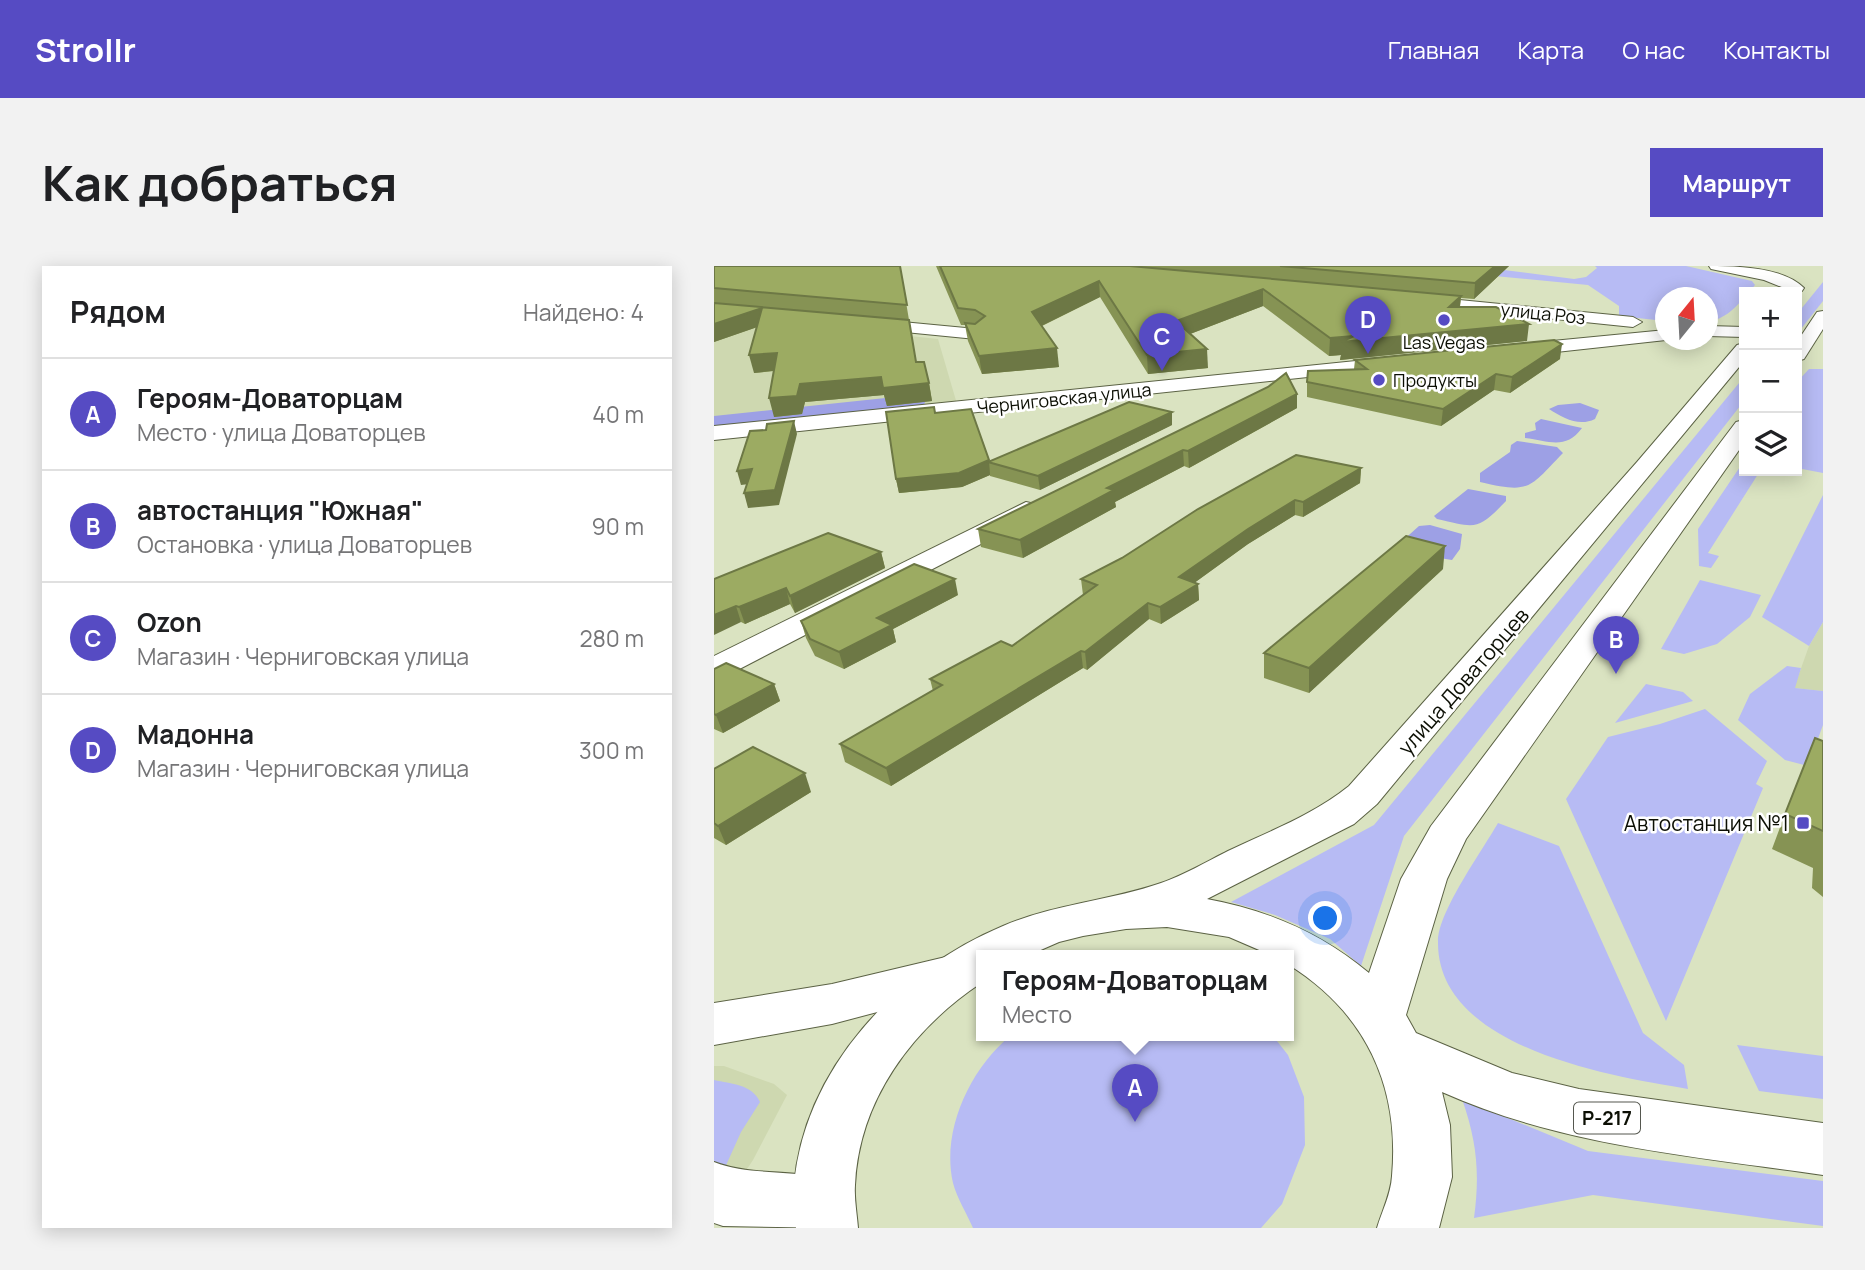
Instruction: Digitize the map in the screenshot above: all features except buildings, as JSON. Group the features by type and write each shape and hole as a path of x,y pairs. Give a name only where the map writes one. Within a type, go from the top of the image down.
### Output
{"main road":[{"path":"1716,266 1799,282"},
{"path":"1759,266 1799,282"},
{"name":"улица Роз","path":"1392,298 1655,324"},
{"path":"1800,350 1823,316"},
{"path":"837,321 976,334"},
{"path":"1719,335 1739,333"},
{"name":"улица Доваторцев","path":"1107,914 1177,895 1339,815 1363,795 1646,467 1719,335"},
{"path":"1492,353 1655,336"},
{"name":"Черниговская улица","path":"714,433 1426,360"},
{"path":"1251,400 1284,375"},
{"path":"1391,1032 1424,879 1446,836 1739,434"},
{"path":"714,669 1054,496"},
{"path":"998,950 1024,936 1107,914 1185,912 1260,928 1326,962 1391,1032 1421,1110 1422,1178 1408,1228"},
{"path":"714,1024 832,1004 974,963"},
{"path":"714,1190 723,1198 820,1220 825,1174 836,1125 857,1079 899,1021 974,963"},
{"name":"Р-217","path":"1391,1032 1505,1095 1579,1114 1823,1149"}],"shaded area":[{"path":"1595,266 1686,266 1752,281 1755,285 1739,287 1739,304 1718,318 1718,287 1655,287 1655,320 1619,316 1619,306 1588,285 1484,275 1496,269 1574,279 1586,277 1597,268"},
{"path":"1823,282 1823,301 1802,328 1802,308"},
{"path":"714,315 938,339 957,404 714,429"},
{"path":"1809,369 1823,369 1823,473 1802,469 1802,377"},
{"path":"1739,383 1739,407 1404,836 1361,966 1330,939 1275,915 1231,902 1374,825"},
{"path":"914,395 926,399 923,408 714,428 714,416"},
{"path":"1580,403 1599,410 1595,419 1577,422 1549,409 1558,405"},
{"path":"1541,419 1582,428 1563,442 1525,438 1525,433 1536,430 1535,423"},
{"path":"1517,441 1557,447 1563,453 1528,485 1510,487 1480,482 1480,473 1510,452 1511,445"},
{"path":"1739,468 1739,476 1757,476 1708,553 1719,556 1711,568 1699,566 1698,529"},
{"path":"1468,489 1506,496 1506,501 1489,518 1476,525 1437,519 1434,516"},
{"path":"1823,495 1823,622 1809,646 1762,617"},
{"path":"1430,525 1462,534 1460,549 1452,560 1402,552 1400,543 1419,526"},
{"path":"1700,580 1761,595 1750,617 1717,644 1684,654 1661,649"},
{"path":"1823,622 1823,691 1794,688 1809,646"},
{"path":"1787,666 1801,668 1795,688 1823,691 1823,725 1808,766 1785,760 1738,720 1750,694"},
{"path":"1646,684 1683,692 1693,701 1615,723"},
{"path":"1705,709 1767,761 1756,784 1763,788 1666,1021 1566,799 1608,737"},
{"path":"1498,823 1559,846 1643,1033 1684,1065 1688,1089 1574,1065 1533,1050 1496,1031 1465,1007 1445,978 1438,941 1440,929 1453,898"},
{"path":"1005,1041 1277,1041 1288,1055 1304,1097 1305,1145 1282,1204 1261,1228 973,1228 953,1183 951,1143 955,1122 971,1083"},
{"path":"1737,1045 1823,1056 1823,1099 1759,1091"},
{"path":"714,1066 724,1066 774,1084 787,1095 753,1160 714,1219"},
{"path":"714,1080 746,1088 760,1102 741,1132 723,1172 714,1170"},
{"path":"1462,1099 1588,1151 1823,1181 1823,1226 1593,1195 1474,1218 1476,1158"}],"place":[{"name":"Las Vegas","path":"1444,320"},
{"name":"Мадонна","path":"1368,354"},
{"name":"Ozon","path":"1162,371"},
{"name":"Продукты","path":"1379,380"},
{"name":"автостанция \"Южная\"","path":"1616,674"},
{"name":"Автостанция №1","path":"1803,823"},
{"name":"Героям-Доваторцам","path":"1135,1122"}]}
